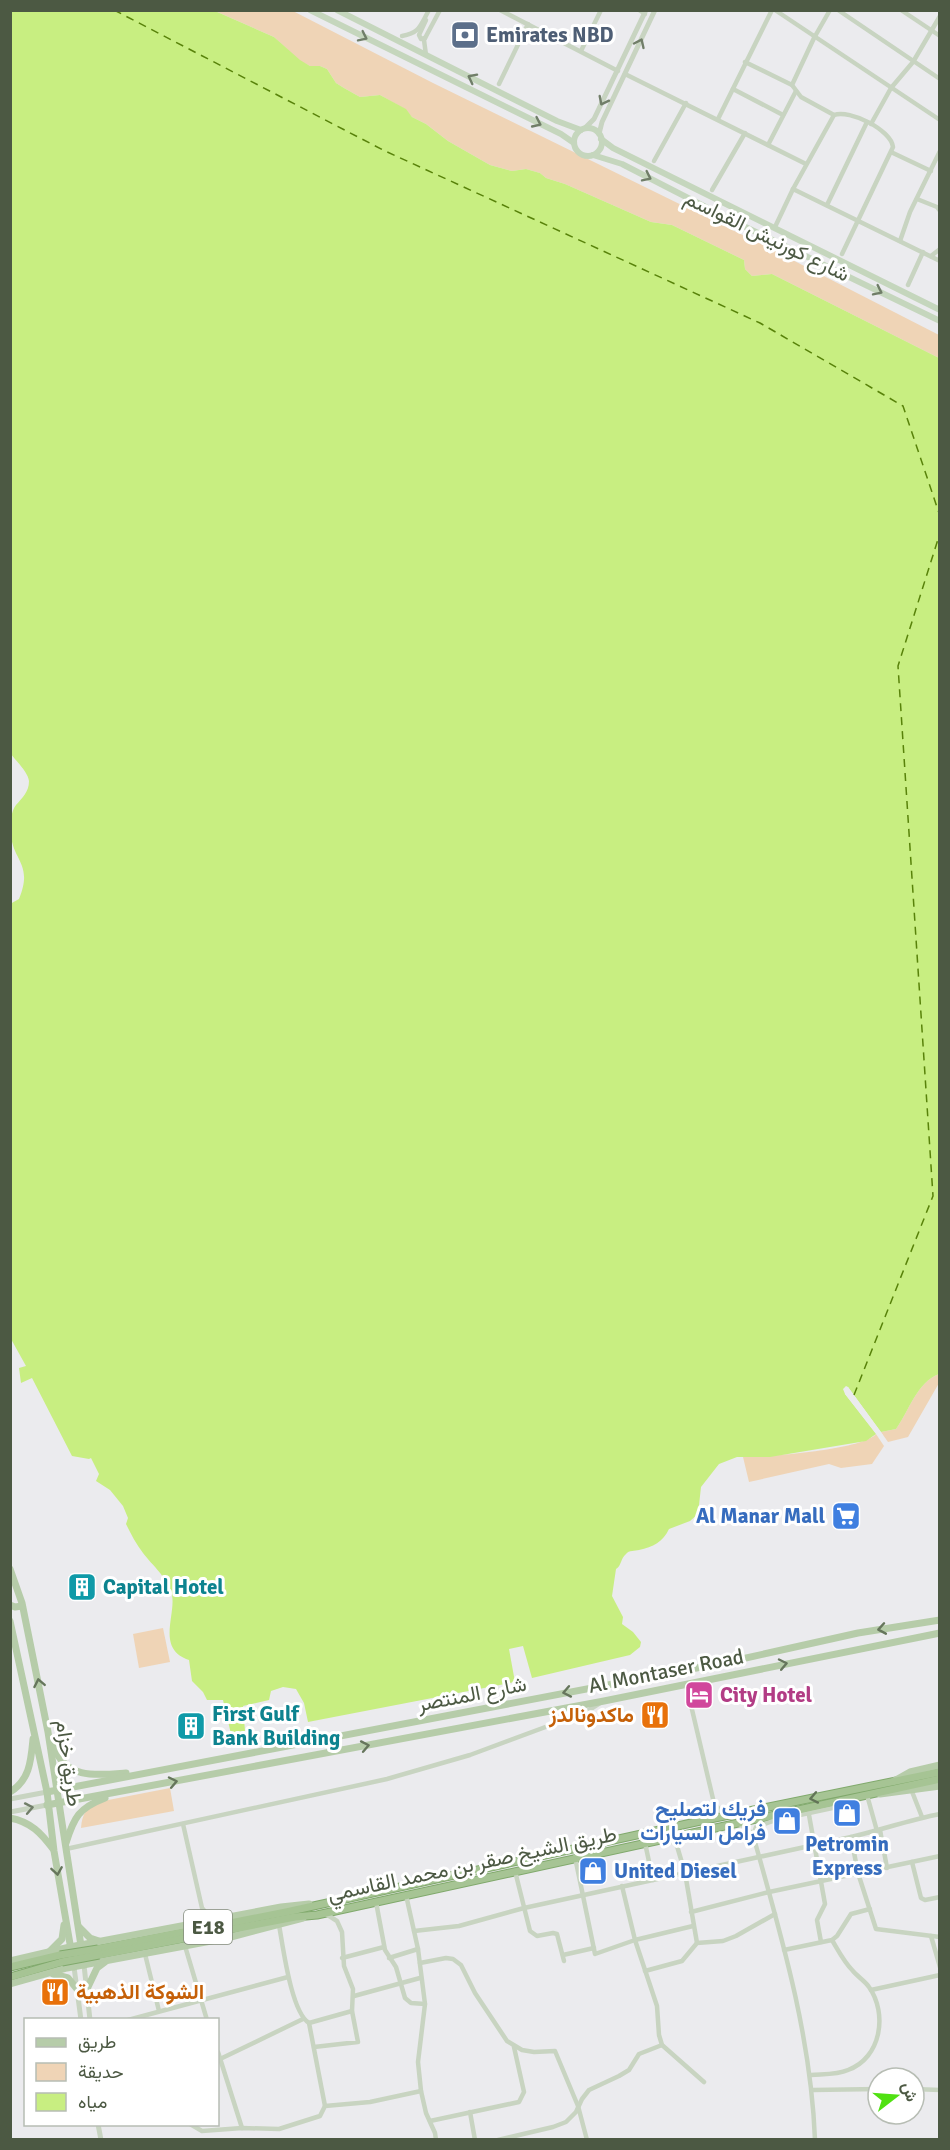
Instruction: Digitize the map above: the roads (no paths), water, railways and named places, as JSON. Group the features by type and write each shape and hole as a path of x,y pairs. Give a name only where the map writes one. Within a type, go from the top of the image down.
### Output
{"highway":[{"name":"طريق الشيخ صقر بن محمد القاسمي","path":"98,1952 705,1820 939,1772"},
{"name":"طريق الشيخ صقر بن محمد القاسمي","path":"10,1966 320,1914 939,1779"},
{"name":"طريق الشيخ صقر بن محمد القاسمي","path":"10,1977 61,1959"}],"main road":[{"path":"310,10 561,134 574,143 580,154 593,155 600,149 600,137 591,128 583,129 557,121 337,10"},
{"path":"574,143 576,135 583,129"},
{"name":"شارع كورنيش القواسم","path":"600,137 613,148 939,310"},
{"name":"شارع كورنيش القواسم","path":"593,155 622,164 939,321"},
{"name":"طريق خزام","path":"10,1569 22,1606 48,1732 84,1965"},
{"path":"10,1605 22,1606"},
{"name":"شارع المنتصر","path":"47,1792 728,1662 858,1633 939,1620"},
{"name":"طريق خزام","path":"10,1621 47,1792 54,1851 74,1967"},
{"path":"916,1636 939,1627"},
{"name":"Al Montaser Road","path":"116,1793 604,1701 939,1633"},
{"path":"10,1792 21,1783 31,1764 34,1731"},
{"path":"48,1732 57,1756 76,1771 91,1775 150,1772"},
{"path":"892,1782 910,1772 939,1765"},
{"path":"869,1794 939,1786"},
{"path":"47,1804 116,1793"},
{"path":"65,1848 77,1814 88,1805 116,1793"},
{"path":"10,1818 35,1828 54,1851"},
{"path":"10,1961 70,1947 281,1907 317,1904"},
{"path":"10,1984 74,1967 185,1946 320,1914"},
{"path":"50,1952 62,1939 65,1917"},
{"path":"76,1919 84,1933 97,1940 105,1941"},
{"path":"87,1989 97,1968 107,1961"},
{"path":"48,1973 68,1978 77,1989"}],"street":[{"path":"402,36 413,34 429,10"},
{"path":"426,55 423,46 425,38 440,10"},
{"path":"500,10 618,71"},
{"path":"581,51 601,10"},
{"path":"600,137 602,122 655,10"},
{"path":"718,119 745,62 774,10 939,120"},
{"path":"792,85 830,10"},
{"path":"838,10 939,78"},
{"path":"901,10 939,36"},
{"path":"583,129 594,119 618,71 643,12"},
{"path":"827,205 869,123 891,88 913,62 939,16"},
{"path":"425,17 425,23 419,35 421,39 425,38"},
{"path":"499,84 528,24"},
{"path":"745,62 792,85 801,97 834,115"},
{"path":"625,74 806,164"},
{"path":"733,89 783,116"},
{"path":"768,145 796,91"},
{"path":"654,161 686,103"},
{"path":"774,227 834,115 841,113 869,123 893,141 892,153 842,254"},
{"path":"712,190 745,133"},
{"path":"900,241 939,151"},
{"path":"892,153 931,171"},
{"path":"793,189 939,261"},
{"path":"917,199 939,207"},
{"path":"931,256 939,249"},
{"path":"908,285 923,252"},
{"path":"10,1628 15,1636"},
{"path":"686,1684 714,1803 712,1812 705,1820"},
{"path":"65,1848 183,1824 439,1766 586,1712 604,1701"},
{"path":"911,1790 922,1817"},
{"name":"شارع المنتصر","path":"10,1799 47,1792"},
{"path":"869,1794 887,1868"},
{"path":"753,1835 756,1827 772,1821 839,1807 849,1798"},
{"path":"714,1803 725,1816"},
{"path":"10,1812 47,1804"},
{"path":"772,1821 779,1814"},
{"path":"414,1931 459,1926 524,1908 878,1831 939,1814"},
{"path":"809,1815 825,1904 817,1920 821,1942"},
{"path":"737,1823 745,1826 753,1835 784,1950 804,2033 811,2075 815,2139"},
{"path":"183,1824 202,1908 208,1915 220,1919"},
{"path":"677,1846 683,1835"},
{"path":"851,1837 858,1873 876,1929 939,1937"},
{"path":"668,1838 677,1846 685,1873 693,1926 698,1943"},
{"path":"645,1843 653,1880"},
{"path":"691,1912 769,1892 939,1856"},
{"path":"575,1857 595,1953 635,1940 693,1926"},
{"path":"912,1862 921,1898 925,1900 939,1897"},
{"path":"514,1871 532,1934 537,1936 557,1934 564,1961"},
{"path":"622,1887 635,1940 657,2006 659,2036 662,2045 704,2082"},
{"path":"406,1895 418,1949 425,2004 418,2061 421,2091 436,2139"},
{"path":"376,1902 384,1947 396,1966 408,2001 425,2004"},
{"path":"337,1920 343,1909"},
{"path":"784,1950 832,1940 851,1914 870,1909"},
{"path":"314,2047 358,2042 352,2011 354,1996 342,1958 344,1938 337,1920 320,1914"},
{"path":"645,1971 682,1961 698,1943 723,1941 775,1914"},
{"path":"193,2126 202,2131 284,2128 320,2116 325,2106 314,2047 288,1977 279,1925"},
{"path":"931,1936 939,1967"},
{"path":"811,2075 849,2070 868,2057 878,2039 880,2015 871,1990 852,1971 832,1940"},
{"path":"185,1946 207,2018"},
{"path":"342,1958 384,1947"},
{"path":"563,1955 594,1948"},
{"path":"389,1958 418,1949"},
{"path":"145,1954 159,2011"},
{"path":"420,1963 446,1958 453,1959 461,1965 480,2001 504,2037 514,2047 534,2052 555,2051 578,2106 587,2139"},
{"path":"84,1965 90,2018"},
{"path":"74,1967 81,2018"},
{"path":"871,1990 939,1975"},
{"path":"132,2018 288,1977"},
{"path":"354,1996 420,1978"},
{"path":"242,2128 219,2059 306,2021 352,2011"},
{"path":"498,2139 560,2125 572,2118 589,2090 629,2070 639,2054 662,2045"},
{"path":"430,2121 516,2104 522,2099 524,2092 514,2047"},
{"path":"813,2090 866,2089"},
{"path":"325,2106 370,2102 421,2091"},
{"path":"470,2112 475,2139"}],"water":[{"path":"11,11 215,11 274,37 300,60 310,66 327,69 336,83 360,97 380,95 406,109 412,117 426,124 448,141 490,165 512,171 526,169 540,173 546,178 565,184 651,222 672,225 744,260 745,269 752,276 772,274 939,358 939,1374 931,1378 919,1390 896,1429 881,1432 848,1387 845,1394 876,1434 866,1441 770,1457 737,1457 719,1464 701,1487 698,1514 690,1521 669,1529 661,1541 644,1549 627,1553 616,1569 612,1596 623,1617 622,1624 641,1642 640,1647 630,1655 532,1678 523,1646 509,1649 515,1682 308,1722 304,1703 296,1689 283,1687 271,1691 269,1700 243,1706 245,1731 231,1734 223,1700 207,1700 203,1692 192,1681 189,1660 179,1655 173,1648 170,1640 173,1603 170,1589 134,1539 126,1524 128,1518 123,1506 110,1490 96,1481 99,1474 91,1458 72,1456 32,1378 21,1383 19,1368 26,1366 11,1339 10,904 19,899 24,877 21,862 12,841 11,818 16,805 26,792 29,781 24,770 11,754"}],"place":[{"name":"Emirates NBD","path":"465,35"},
{"name":"Al Manar Mall","path":"846,1516"},
{"name":"Capital Hotel","path":"82,1587"},
{"name":"City Hotel","path":"699,1695"},
{"name":"ماكدونالدز","path":"655,1715"},
{"name":"First Gulf Bank Building","path":"191,1726"},
{"name":"Petromin Express","path":"847,1813"},
{"name":"فريك لتصليح فرامل السيارات","path":"787,1821"},
{"name":"United Diesel","path":"593,1871"},
{"name":"الشوكة الذهبية","path":"55,1992"}]}
